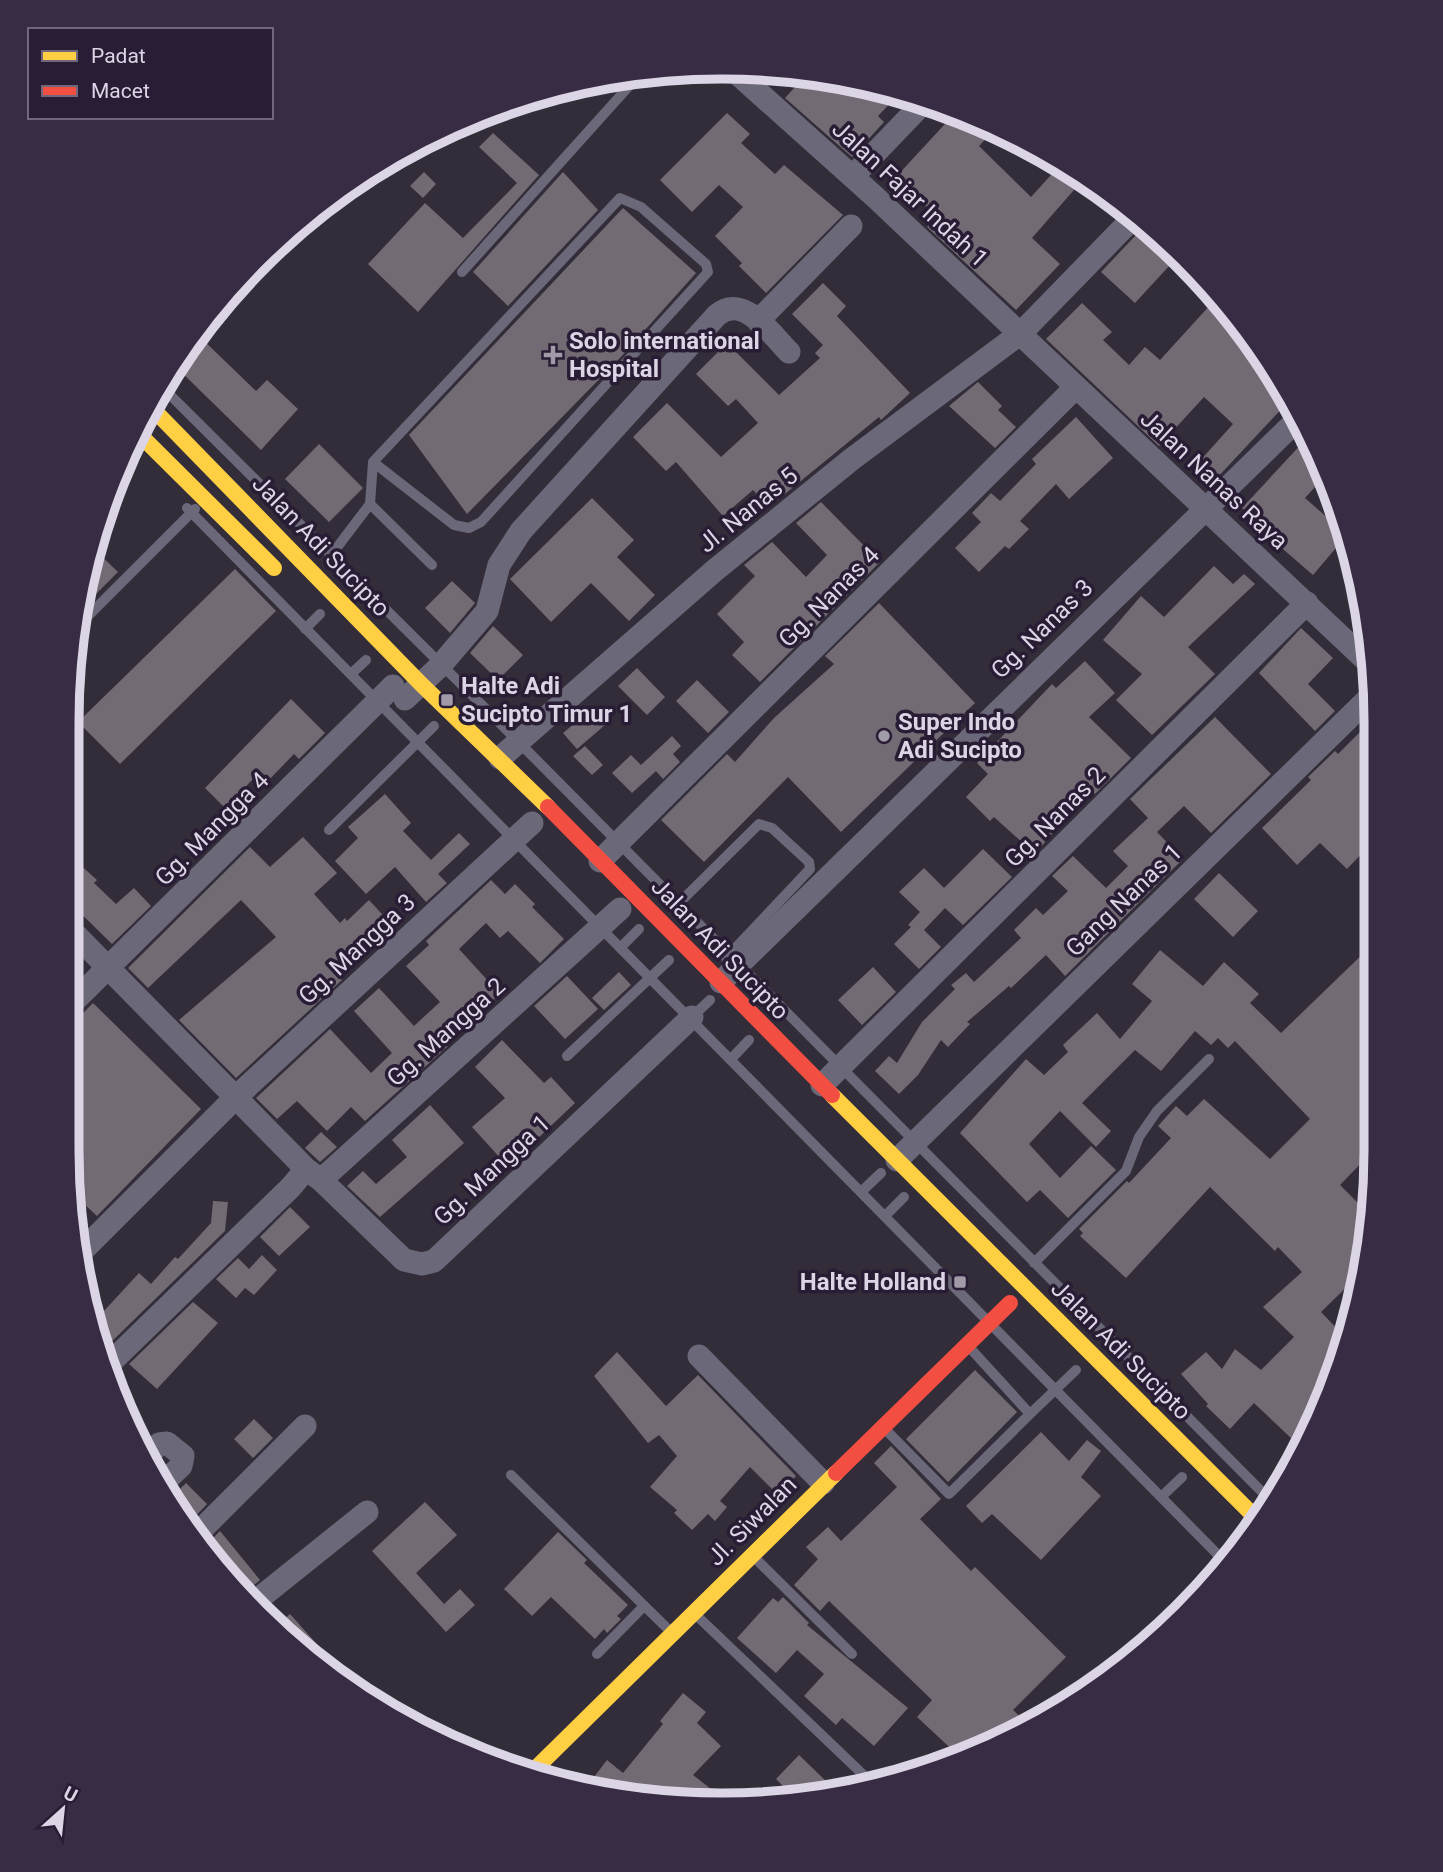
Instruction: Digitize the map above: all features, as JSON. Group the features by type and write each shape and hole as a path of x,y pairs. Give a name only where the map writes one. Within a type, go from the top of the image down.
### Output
{"main road":[{"name":"Jalan Adi Sucipto","path":"158,413 381,640 400,693 456,716 500,758 661,920 716,991 822,1085 909,1201"},
{"name":"Jalan Adi Sucipto","path":"143,442 148,450 205,499 277,585"},
{"name":"Jalan Adi Sucipto","path":"615,904 673,964"},
{"name":"Jalan Adi Sucipto","path":"694,984 716,991"},
{"name":"Jalan Adi Sucipto","path":"883,1166 1252,1514"},
{"name":"Jl. Siwalan","path":"538,1766 823,1483 1010,1303"}],"street":[{"name":"Jalan Fajar Indah 1","path":"744,80 853,176 1021,333"},
{"path":"853,176 917,110"},
{"name":"Jl. Nanas 5","path":"500,758 714,571 841,468 1021,333 1127,224"},
{"path":"789,352 758,321 851,226"},
{"name":"Gg. Mangga 4","path":"79,996 400,693 440,666 487,611 499,565 521,531 718,315 735,308 758,321"},
{"name":"Jalan Nanas Raya","path":"1021,333 1361,655"},
{"name":"Gg. Nanas 4","path":"600,861 1076,387"},
{"name":"Gg. Nanas 3","path":"716,991 733,960 1292,425"},
{"name":"Gg. Nanas 2","path":"822,1085 1307,603"},
{"name":"Gang Nanas 1","path":"883,1166 915,1142 1364,703"},
{"name":"Gg. Mangga 3","path":"86,1247 236,1097 532,823"},
{"name":"Gg. Mangga 2","path":"114,1359 291,1187 313,1175 600,926 615,904"},
{"name":"Gg. Mangga 1","path":"79,938 313,1175 404,1260 422,1264 434,1261 692,1017"},
{"path":"699,1356 823,1483"},
{"path":"202,1529 305,1426"},
{"path":"153,1450 159,1444 167,1443 183,1456 181,1466 169,1478"},
{"path":"260,1598 367,1513"}],"lane":[{"path":"461,272 630,85"},
{"path":"317,575 369,504 373,462 620,198 641,207 706,264 708,272 705,279 475,526 462,528 454,525 373,462"},
{"name":"Jalan Adi Sucipto","path":"169,394 332,553 440,666 519,742 617,844 1264,1494"},
{"path":"203,458 217,443"},
{"path":"247,502 262,486"},
{"name":"Jalan Adi Sucipto","path":"174,495 191,513 277,585 305,629 352,673 400,693 418,742 692,1017 1219,1556"},
{"path":"88,616 205,499"},
{"path":"369,504 432,565"},
{"path":"349,608 369,591"},
{"path":"305,629 320,614"},
{"path":"381,640 400,622"},
{"path":"329,830 418,742 400,693 352,673"},
{"path":"456,716 475,698"},
{"path":"661,920 759,824 766,823 809,862 810,869 733,960"},
{"path":"621,947 639,929"},
{"path":"567,1056 652,977 673,964"},
{"path":"692,1017 716,991"},
{"path":"731,1059 749,1040"},
{"path":"1034,1263 1126,1171 1139,1137 1157,1111 1209,1059"},
{"path":"862,1191 883,1166"},
{"path":"886,1215 909,1201"},
{"path":"967,1345 1030,1414"},
{"path":"882,1426 949,1494 1076,1370"},
{"path":"511,1475 672,1633"},
{"path":"1162,1496 1182,1477"},
{"path":"751,1554 852,1654"},
{"path":"597,1654 643,1606"},
{"path":"693,1612 865,1777"}],"building":[{"path":"798,83 891,102 878,116 884,122 852,157 785,98"},
{"path":"727,113 750,134 741,143 775,174 784,165 843,215 766,293 739,266 742,263 715,236 743,207 719,185 692,212 660,180"},
{"path":"948,121 988,137 979,146 1031,197 1054,172 1077,186 1032,238 1060,264 1016,310 927,227 936,216 895,178"},
{"path":"493,133 539,175 418,312 368,264 425,203 463,238 517,183 479,147"},
{"path":"424,172 436,184 423,198 410,186"},
{"path":"563,172 598,210 508,306 473,272"},
{"name":"Solo international Hospital","path":"623,208 696,273 619,359 467,514 409,435"},
{"path":"1136,235 1170,265 1135,303 1101,272"},
{"path":"823,283 846,306 837,316 910,393 881,420 879,417 769,507 753,490 723,516 676,462 666,471 633,437 667,403 721,457 758,423 736,399 728,406 696,374 727,343 779,395 820,358 815,353 823,345 792,314"},
{"path":"1082,303 1112,332 1103,340 1129,365 1145,347 1160,360 1210,305 1256,364 1282,408 1215,480 1197,464 1233,424 1204,397 1159,446 1046,339"},
{"path":"204,341 256,391 267,380 298,409 261,450 182,373"},
{"path":"978,382 1002,406 998,410 1016,427 995,448 949,406"},
{"path":"1076,417 1113,458 1069,499 1056,484 1020,521 1029,529 1009,549 1005,546 979,572 955,548 981,522 972,513 991,493 1000,501 1036,464 1032,459"},
{"path":"319,444 363,488 329,522 285,479"},
{"path":"1301,444 1318,484 1305,498 1332,522 1339,545 1313,575 1277,544 1280,541 1242,508"},
{"path":"592,498 634,540 617,557 655,595 629,621 591,583 551,622 510,579"},
{"path":"821,502 880,562 760,682 732,655 744,642 717,614 755,576 744,565 772,542 806,577 827,555 796,523"},
{"path":"101,556 118,572 90,600"},
{"path":"1214,566 1233,584 1244,574 1255,584 1188,647 1215,674 1152,735 1116,700 1142,674 1103,640 1141,596 1164,617"},
{"path":"235,569 276,611 120,764 79,721"},
{"path":"452,581 475,603 450,633 425,608"},
{"path":"879,603 975,703 841,832 788,777 704,862 661,820 727,754 735,762 774,718 834,664 825,656"},
{"path":"493,626 523,655 498,680 470,653"},
{"path":"1301,628 1333,658 1308,684 1335,711 1315,731 1259,673"},
{"path":"1085,661 1115,693 1089,717 1131,758 1095,794 1083,781 1045,821 1055,830 1035,854 994,817 990,821 966,797 988,774 977,763 1052,684 1056,688"},
{"path":"637,668 665,697 647,715 618,686"},
{"path":"697,680 729,712 708,733 676,701"},
{"path":"291,699 325,733 299,759 294,754 262,787 253,779 225,808 205,788"},
{"path":"592,709 605,725 577,749 563,733"},
{"path":"1215,717 1271,774 1211,833 1184,806 1157,832 1183,859 1065,976 1046,955 1011,988 1009,986 967,1022 970,1024 948,1047 941,1040 918,1075 899,1094 875,1071 889,1056 897,1063 922,1022 955,989 951,985 966,973 974,982 1021,938 1014,930 1036,908 1043,915 1068,891 1052,876 1073,856 1106,888 1128,866 1113,851 1148,818 1130,799"},
{"path":"1364,728 1364,851 1347,869 1320,843 1297,865 1262,828 1311,780 1308,777 1335,751 1338,754"},
{"path":"672,736 681,746 673,754 680,762 663,779 656,771 632,793 612,773 631,755 641,765"},
{"path":"585,746 603,765 592,775 573,756"},
{"path":"385,794 411,823 403,831 431,860 459,833 470,844 438,874 447,883 426,902 395,867 366,894 335,861 358,838 348,827"},
{"path":"303,837 337,873 314,894 340,923 345,918 347,921 369,900 392,925 337,975 342,980 236,1078 179,1020 276,937 241,900 148,988 128,968 250,847 270,867"},
{"path":"983,849 1012,877 963,925 945,908 924,930 941,947 919,969 894,944 911,927 908,925 920,912 899,892 924,868 944,888"},
{"path":"79,864 97,880 94,883 116,904 134,888 151,906 112,944 79,912"},
{"path":"1219,873 1258,911 1233,937 1194,899"},
{"path":"491,880 505,894 515,884 535,904 532,907 564,939 540,963 508,931 500,938 486,923 459,949 500,994 445,1043 448,1046 365,1121 351,1107 327,1131 297,1101 277,1119 256,1098 330,1029 371,1073 392,1053 354,1011 379,988 414,1026 440,1002 406,966 429,945 426,941"},
{"path":"1160,950 1203,986 1224,962 1259,994 1250,1003 1281,1033 1364,953 1364,1160 1340,1185 1362,1207 1359,1234 1350,1284 1321,1312 1338,1330 1315,1396 1299,1433 1292,1439 1254,1403 1230,1429 1206,1406 1208,1404 1181,1374 1206,1352 1222,1369 1235,1349 1261,1370 1294,1337 1263,1307 1302,1272 1278,1247 1275,1251 1210,1187 1126,1278 1080,1236 1083,1233 1079,1229 1127,1181 1129,1183 1171,1138 1158,1126 1176,1106 1187,1116 1204,1099 1270,1159 1310,1119 1235,1041 1228,1048 1218,1038 1211,1045 1195,1031 1161,1071 1135,1050 1082,1103 1111,1131 1096,1147 1060,1111 1029,1144 1060,1178 1091,1146 1116,1170 1068,1218 1040,1190 1027,1202 960,1133 1026,1059 1044,1075 1068,1052 1063,1045 1097,1013 1120,1039 1152,1001 1132,984"},
{"path":"873,967 896,992 862,1025 838,1000"},
{"path":"619,972 631,985 604,1010 592,998"},
{"path":"567,976 598,1009 565,1039 534,1006"},
{"path":"93,1003 201,1109 97,1216 83,1203 81,1205 80,1193 79,1017"},
{"path":"502,1040 544,1083 551,1077 575,1103 535,1141 529,1135 502,1160 472,1127 505,1098 475,1067"},
{"path":"430,1105 464,1143 380,1217 347,1186 363,1171 376,1184 407,1157 392,1140"},
{"path":"321,1132 337,1147 320,1162 305,1148"},
{"path":"213,1201 228,1202 225,1231 109,1344 100,1315 139,1273 151,1284 211,1223"},
{"path":"290,1207 310,1227 279,1256 260,1237"},
{"path":"262,1255 277,1270 254,1295 245,1288 236,1298 216,1279 238,1258 249,1269"},
{"path":"193,1302 218,1323 157,1389 129,1364"},
{"path":"617,1352 666,1406 698,1375 796,1476 778,1495 750,1467 720,1501 727,1507 715,1521 708,1514 692,1530 674,1513 677,1510 650,1487 677,1456 659,1435 648,1443 594,1376"},
{"path":"975,1370 1017,1412 948,1482 906,1439"},
{"path":"254,1419 273,1438 253,1458 234,1439"},
{"path":"1041,1432 1069,1461 1087,1440 1101,1451 1081,1477 1101,1496 1041,1560 992,1514 982,1523 966,1506"},
{"path":"891,1446 941,1499 920,1519 971,1571 975,1567 1066,1657 1013,1710 1022,1718 952,1750 917,1717 932,1700 829,1601 820,1611 794,1585 818,1559 806,1547 828,1527 841,1541 897,1487 874,1463"},
{"path":"186,1483 207,1504 194,1518 177,1492"},
{"path":"425,1502 457,1535 416,1573 444,1604 460,1589 475,1605 446,1632 372,1551"},
{"path":"220,1531 260,1580 251,1588 211,1540"},
{"path":"558,1532 587,1560 584,1563 628,1605 617,1616 621,1619 607,1633 604,1629 595,1639 551,1597 532,1616 504,1589"},
{"path":"783,1597 809,1623 807,1625 908,1708 874,1746 842,1718 836,1725 804,1696 824,1674 797,1650 776,1673 737,1638 773,1598 778,1602"},
{"path":"290,1614 331,1660 298,1634 283,1620"},
{"path":"683,1693 706,1712 697,1723 721,1746 693,1775 716,1793 638,1788 592,1780 607,1760 623,1773 663,1724 660,1721"},
{"path":"799,1755 829,1784 780,1790 783,1786 776,1779"}],"traffic: slow":[{"path":"158,414 421,684 548,807"},
{"path":"144,439 274,568"},
{"path":"832,1095 1252,1514"},
{"path":"538,1766 836,1473"}],"traffic: jam":[{"path":"548,807 832,1095"},
{"path":"836,1473 1010,1303"}],"place":[{"name":"Solo international Hospital","path":"553,355"},
{"name":"Halte Adi Sucipto Timur 1","path":"447,700"},
{"name":"Super Indo Adi Sucipto","path":"884,736"},
{"name":"Halte Holland","path":"960,1282"}]}
